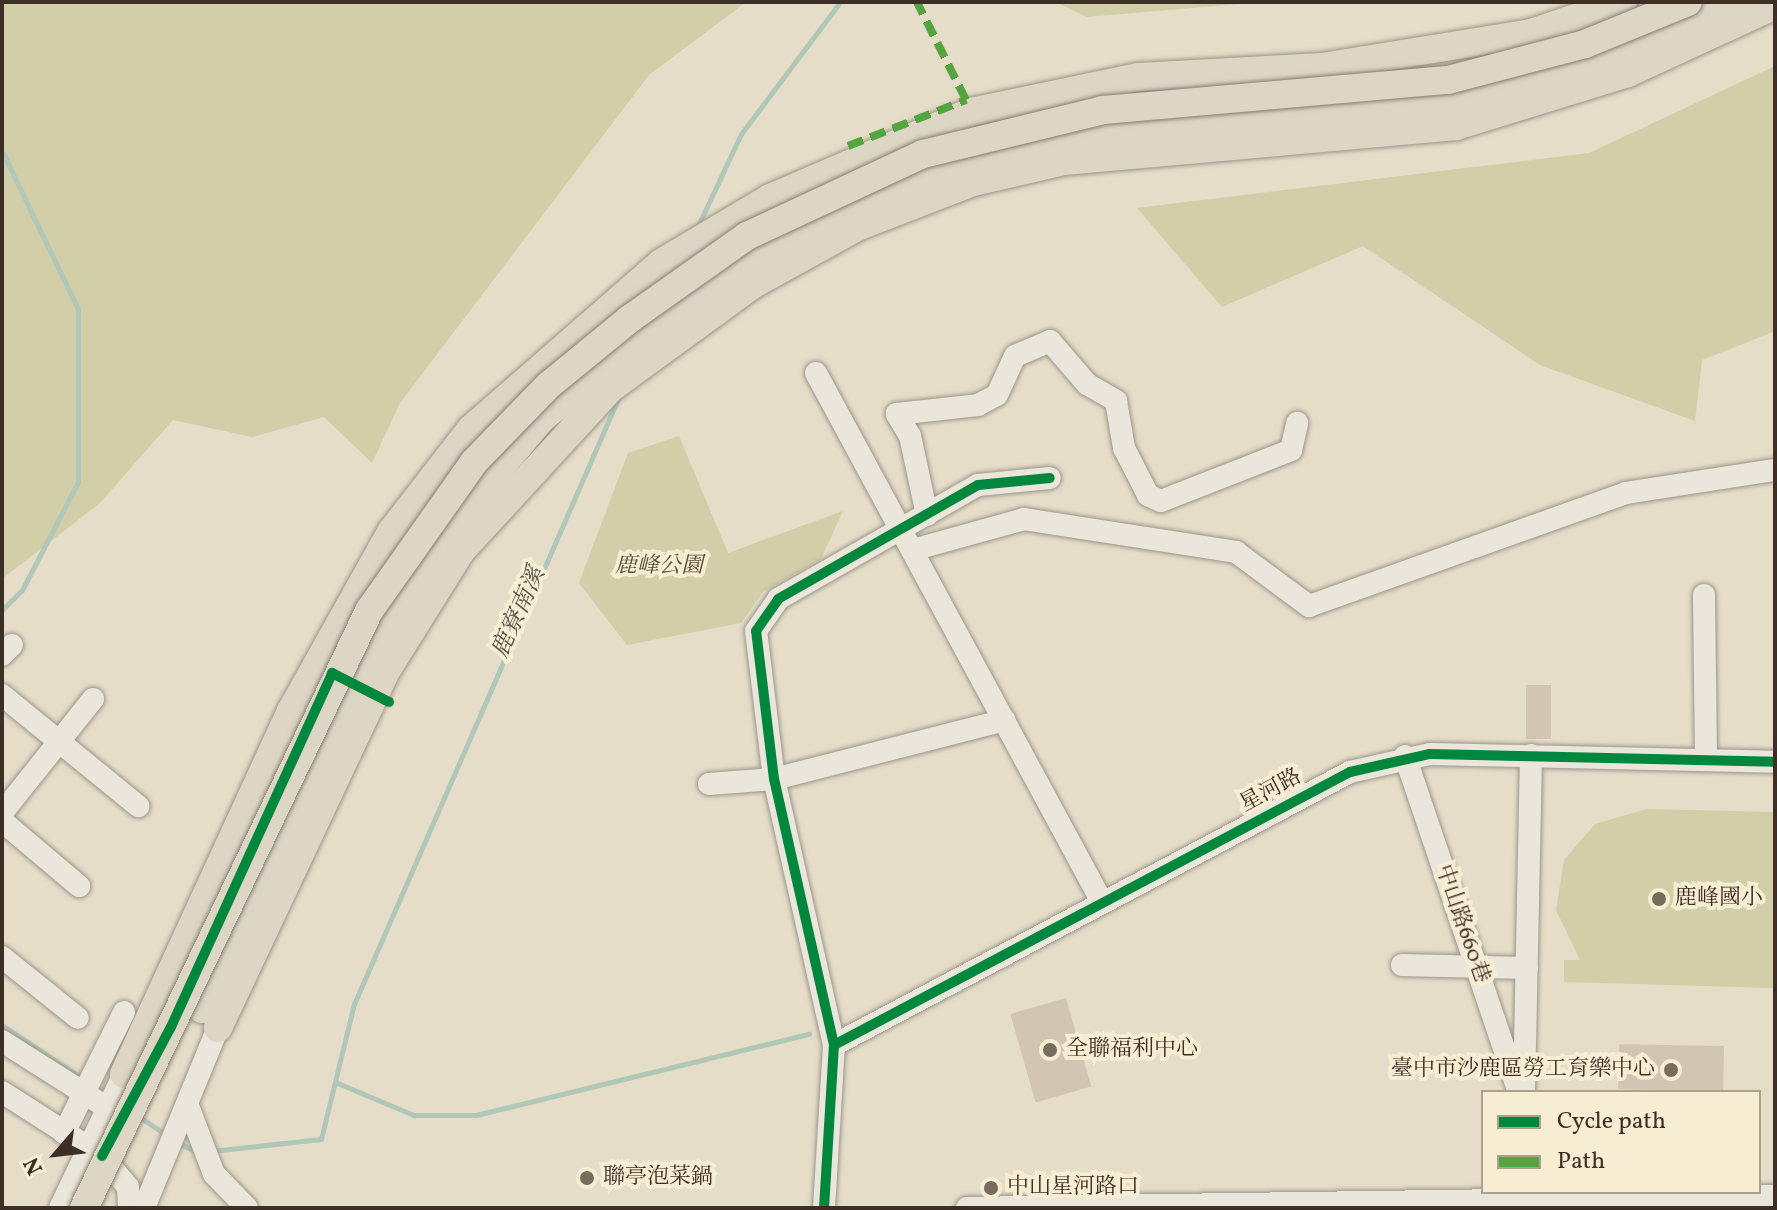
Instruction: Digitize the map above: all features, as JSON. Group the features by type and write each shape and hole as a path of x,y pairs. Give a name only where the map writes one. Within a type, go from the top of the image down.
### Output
{"main road":[{"path":"124,1074 348,605 391,532 471,429 595,313 661,263 770,198 971,112 1139,77 1322,67 1531,33 1623,2"},
{"path":"84,1208 369,611 474,462 549,385 631,318 747,236 923,154 1103,110 1448,80 1585,44 1688,2"},
{"path":"105,1208 386,622 487,477 631,340 760,252 950,163 1109,130 1408,107 1527,84 1639,46 1734,2"},
{"path":"218,1028 420,610 546,451 662,347 822,245 973,182 1110,156 1456,126 1628,73 1775,5"}],"street":[{"path":"927,515 897,414 978,405 997,395 1015,356 1050,341 1087,384 1116,401 1124,448 1148,495 1161,501 1291,450 1297,423"},
{"path":"816,373 916,549 1102,902"},
{"path":"916,549 1024,519 1236,552 1309,606 1626,493 1775,470"},
{"path":"824,1208 834,1045 774,779 756,631 778,599 978,485 1050,478"},
{"path":"1704,595 1706,760"},
{"path":"2,695 138,806"},
{"path":"2,813 62,744 93,699"},
{"path":"709,784 774,779 1005,720"},
{"name":"星河路","path":"834,1045 1350,772 1405,756 1531,755 1775,762"},
{"name":"中山路660巷","path":"1522,1090 1531,755"},
{"name":"中山路660巷","path":"1405,756 1521,1090"},
{"path":"2,821 79,886"},
{"path":"2,957 78,1018"},
{"path":"1402,965 1527,968"},
{"path":"64,1133 79,1090 124,1012"},
{"path":"144,1208 218,1028"},
{"path":"2,1041 106,1107"},
{"path":"60,1208 90,1151 106,1107 124,1074"},
{"path":"2,1092 90,1151 128,1187 129,1208"},
{"path":"188,1106 214,1174 247,1208"},
{"path":"967,1208 1775,1196"}],"green space":[{"path":"2,2 746,2 649,75 400,403 372,463 324,417 252,437 173,420 100,503 2,579"},
{"path":"1056,2 1261,2 1087,17"},
{"path":"1775,66 1775,338 1773,332 1702,360 1695,421 1540,365 1363,246 1222,307 1137,208 1589,153"},
{"name":"鹿峰公園","path":"679,436 728,553 843,511 821,559 763,592 741,623 627,645 579,583 628,453"},
{"name":"鹿峰國小","path":"1647,809 1775,812 1775,988 1564,982 1564,960 1580,960 1556,910 1564,860 1595,824"}],"building":[{"path":"1526,685 1551,685 1551,739 1526,739"},
{"name":"全聯福利中心","path":"1066,998 1091,1086 1036,1102 1010,1014"},
{"name":"臺中市沙鹿區勞工育樂中心","path":"1619,1044 1724,1046 1723,1090 1618,1089"}],"waterway":[{"name":"鹿寮南溪","path":"696,230 741,134 840,2"},
{"path":"2,610 22,590 78,482 78,309 3,153"},
{"name":"鹿寮南溪","path":"211,1151 321,1139 354,1004 618,399"},
{"path":"2,1025 83,1079"},
{"path":"335,1082 414,1115 476,1115 809,1034"},
{"path":"138,1116 166,1135"},
{"path":"178,1143 197,1152"}],"marked path":[{"path":"848,146 966,100 917,2"}],"cycle path":[{"path":"824,1208 834,1045 774,779 756,631 778,599 978,485 1050,478"},
{"path":"102,1156 171,1027 332,673 389,702"},
{"path":"834,1045 1350,772 1430,754 1775,762"}],"place":[{"name":"鹿峰國小","path":"1659,899"},
{"name":"全聯福利中心","path":"1050,1050"},
{"name":"臺中市沙鹿區勞工育樂中心","path":"1671,1070"},
{"name":"聯亭泡菜鍋","path":"587,1178"},
{"name":"中山星河路口","path":"991,1188"}]}
